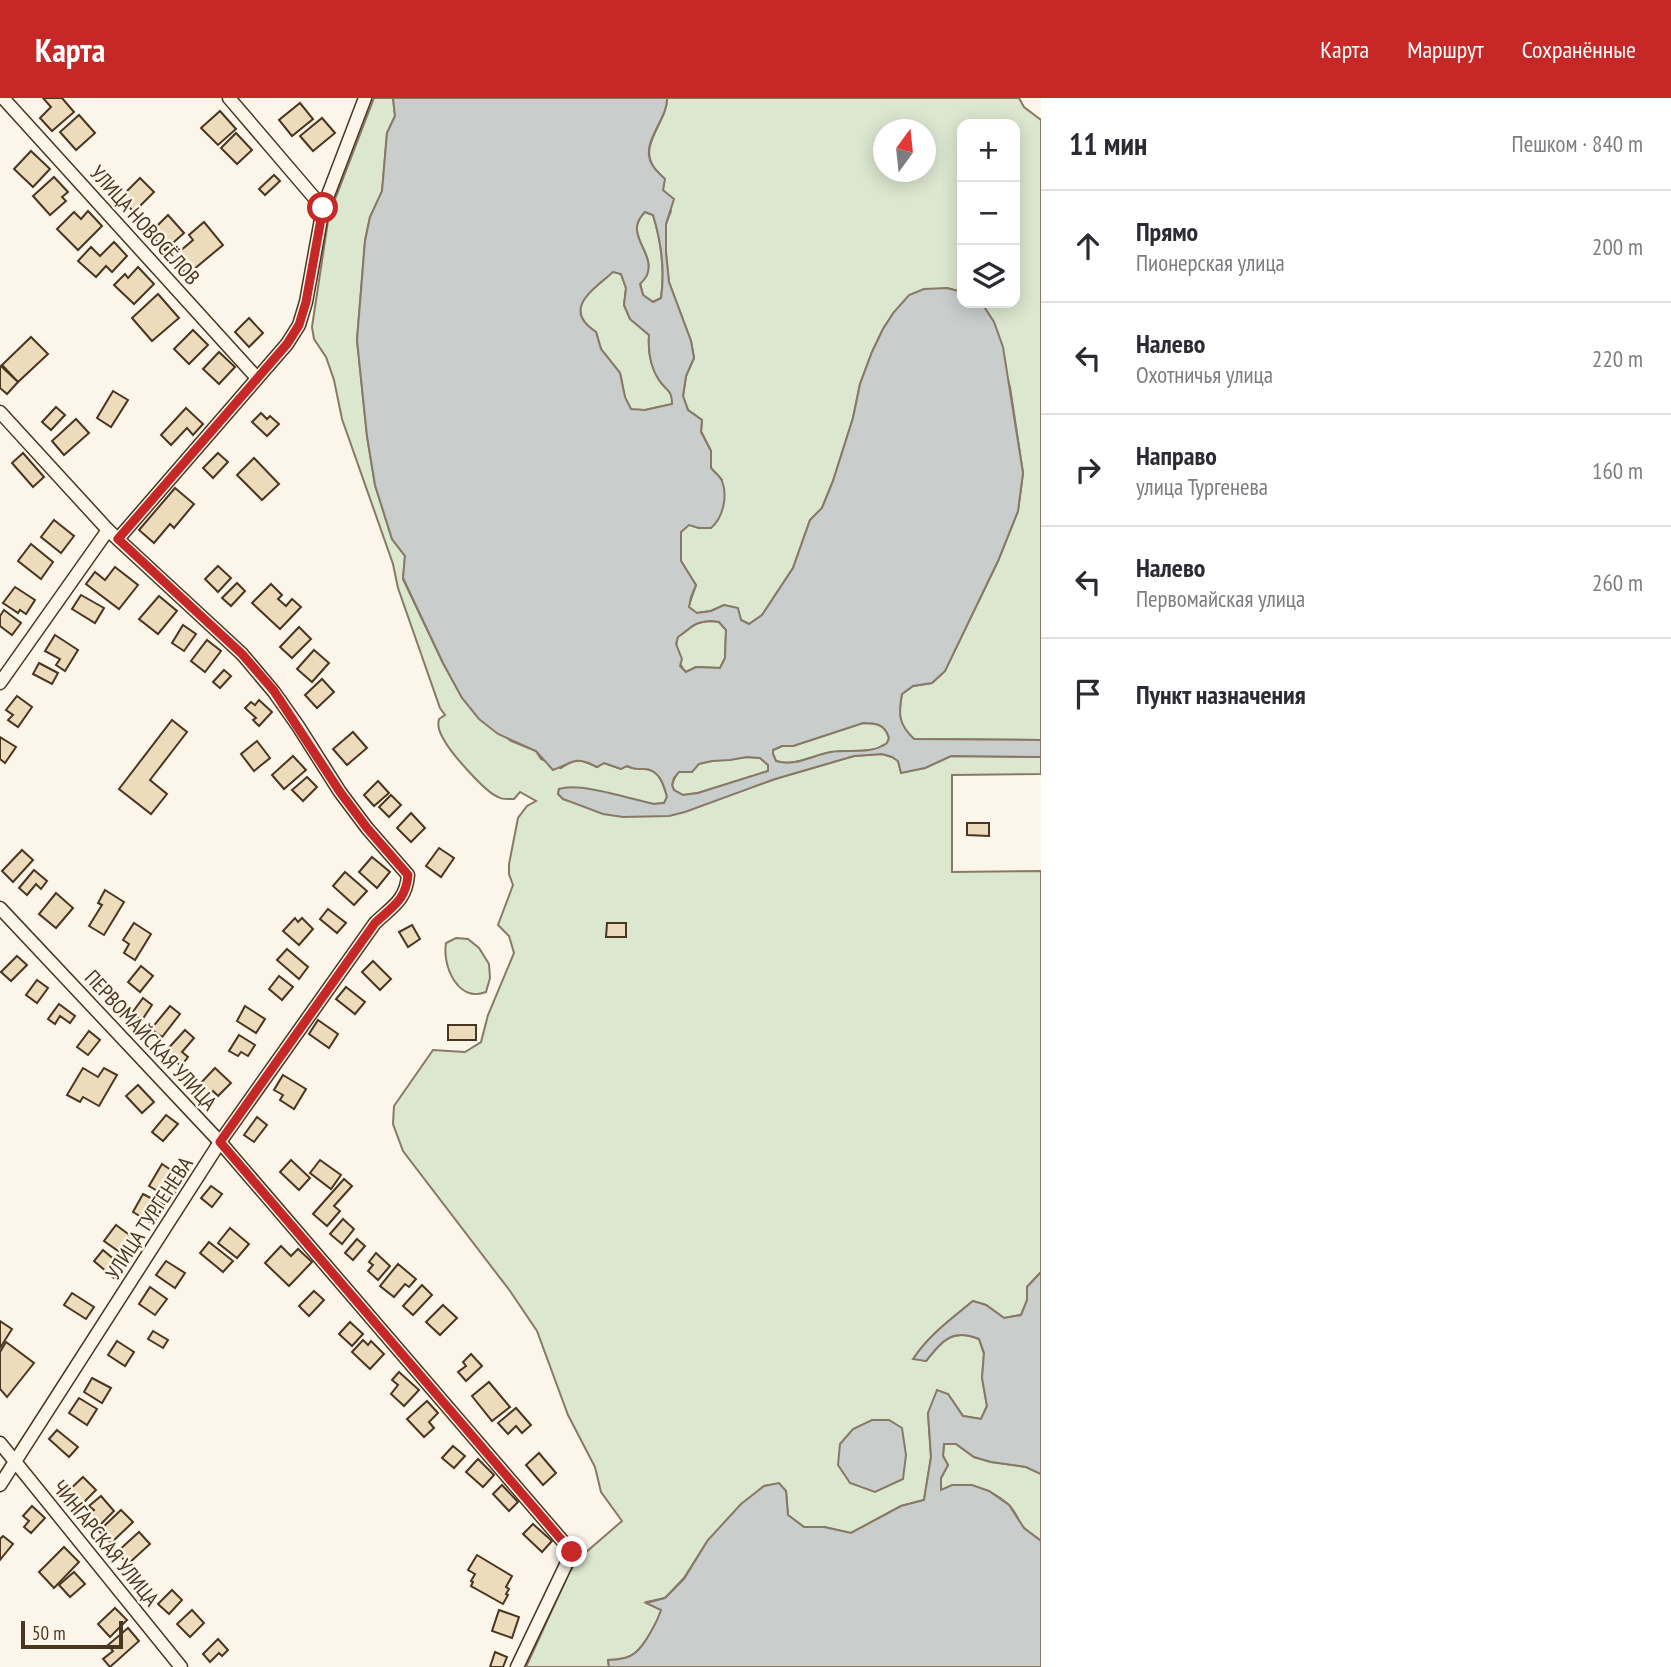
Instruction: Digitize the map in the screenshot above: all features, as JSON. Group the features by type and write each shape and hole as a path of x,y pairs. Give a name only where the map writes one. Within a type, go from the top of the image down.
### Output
{"street":[{"name":"УЛИЦА НОВОСЁЛОВ","path":"3,98 257,378"},
{"path":"229,98 323,208"},
{"path":"0,683 113,534 257,378 287,344 299,325 311,280 323,208 365,98"},
{"path":"0,412 113,534"},
{"name":"УЛИЦА ТУРГЕНЕВА","path":"0,1485 220,1142 375,923 400,900 407,889 408,875 340,792 274,691 249,662 113,534"},
{"name":"ПЕРВОМАЙСКАЯ УЛИЦА","path":"0,908 220,1142 572,1552 517,1667"},
{"name":"ЧИНГАРСКАЯ УЛИЦА","path":"0,1443 181,1667"}],"green space":[{"path":"374,98 393,98 395,116 387,133 382,192 370,217 365,241 357,340 375,485 392,539 405,556 403,579 462,697 511,741 536,751 541,759 561,768 570,762 579,761 597,767 604,763 621,769 626,766 649,769 660,778 667,797 664,803 654,804 559,789 558,794 563,799 582,805 704,804 775,779 854,756 882,754 892,757 898,761 901,772 925,768 951,756 1041,757 1041,774 952,775 952,872 1041,871 1041,1272 1027,1287 1027,1300 1021,1315 1004,1318 986,1305 973,1301 933,1335 914,1358 926,1361 943,1342 955,1336 979,1339 984,1354 982,1378 987,1406 981,1419 963,1416 948,1394 928,1413 931,1457 924,1500 901,1506 851,1533 824,1527 804,1527 788,1515 786,1491 779,1484 764,1486 708,1540 684,1578 665,1598 647,1602 662,1610 651,1633 632,1655 608,1660 609,1667 526,1667 577,1560 622,1521 601,1492 595,1467 568,1415 537,1331 510,1291 403,1151 393,1124 394,1106 433,1050 465,1052 481,1042 488,1015 514,953 509,936 498,925 513,885 509,864 518,818 527,806 536,801 520,792 514,799 502,799 492,794 461,762 441,735 439,719 445,715 440,708 398,588 393,564 342,419 326,357 314,339 312,327 328,221"},
{"path":"667,98 1019,98 1024,107 1041,120 1041,740 914,739 902,724 900,714 902,694 913,686 932,683 945,671 998,561 1018,511 1023,473 1010,387 984,308 1020,308 1020,119 957,119 957,291 947,288 894,312 883,329 860,384 853,418 822,508 810,520 793,568 762,615 749,624 741,620 737,608 724,605 697,613 688,608 696,585 681,561 681,532 689,524 699,528 722,480 711,468 711,451 701,431 702,420 688,410 683,396 686,376 694,358 691,341 669,282 666,224 671,211 663,190 664,179 654,168 649,149"},
{"path":"645,212 653,215 662,256 661,298 653,302 643,295 640,283 647,275 649,266 637,228"},
{"path":"613,271 621,274 626,288 624,305 630,319 649,335 654,370 670,392 673,404 631,410 625,398 620,373 601,349 596,332 581,316 583,300"},
{"path":"719,622 726,630 725,658 720,668 696,667 686,672 677,656 678,636 696,624"},
{"path":"863,723 882,727 889,738 886,744 870,750 831,752 790,763 776,761 773,754 773,750 782,746 793,746"},
{"path":"760,758 768,765 768,771 698,793 683,795 674,790 672,785 676,775 688,767 704,762"},
{"path":"456,938 468,939 479,948 489,964 490,978 486,992 467,992 454,980 445,952 446,943"},
{"path":"944,1444 956,1444 974,1457 1026,1467 1041,1474 1041,1541 1023,1527 1008,1504 992,1493 967,1486 941,1491 941,1478 948,1465 943,1456"}],"shaded area":[{"path":"393,98 667,98 663,115 651,141 649,158 665,179 663,190 674,199 666,224 669,282 691,341 694,358 686,376 683,396 688,410 702,420 701,432 711,451 711,468 724,487 721,513 715,524 711,528 689,525 681,532 681,561 696,585 689,607 697,613 724,605 738,608 741,620 749,624 762,615 793,568 810,520 822,508 833,481 853,418 860,384 872,352 894,312 909,295 924,289 947,288 957,291 957,308 985,308 994,322 1003,347 1023,473 1018,511 998,561 945,671 932,683 913,686 902,694 900,714 905,729 914,739 1041,740 1041,757 951,756 925,768 901,773 898,761 892,757 882,754 854,756 775,779 685,812 669,816 623,817 603,814 563,799 558,794 559,789 592,789 654,804 664,803 667,797 664,787 653,771 627,766 621,769 604,763 597,767 583,761 553,770 536,751 498,734 479,719 462,698 443,663 403,578 405,556 392,539 375,485 367,436 357,340 365,241 370,217 382,191 387,133 395,116","holes":["645,212 653,215 663,277 661,298 653,302 643,295 640,284 647,276 649,267 637,228","613,272 621,274 626,288 624,305 630,319 649,335 652,364 659,380 670,393 672,404 645,410 631,409 625,397 620,373 601,349 596,332 586,324 581,315 584,300","719,622 726,630 725,658 720,668 696,667 686,672 680,666 682,659 676,644 678,637 693,626","863,723 879,725 889,738 886,743 864,751 831,752 790,763 776,761 773,750 782,746 793,746","760,758 768,765 768,771 698,793 683,795 674,790 672,785 679,772 692,772 699,764"]},
{"path":"1041,1272 1041,1474 1026,1467 974,1457 956,1444 944,1444 943,1456 948,1465 941,1478 941,1490 952,1485 972,1485 989,1491 1009,1505 1024,1528 1041,1541 1041,1667 609,1667 608,1660 622,1659 639,1649 657,1621 661,1610 646,1603 665,1598 684,1579 708,1540 741,1504 764,1486 779,1483 786,1491 788,1515 804,1527 824,1527 851,1533 901,1506 924,1500 931,1457 928,1413 937,1390 948,1394 963,1416 981,1419 987,1406 982,1378 984,1353 979,1339 962,1335 948,1338 926,1361 913,1359 933,1335 973,1301 986,1305 1004,1318 1021,1315 1027,1300 1027,1287"},
{"path":"872,1420 889,1420 902,1428 906,1455 903,1479 875,1492 850,1483 838,1465 840,1444 853,1429"}],"building":[{"path":"43,98 62,98 74,112 52,131 40,118 51,107"},
{"path":"300,103 313,119 292,136 279,120"},
{"path":"220,111 236,129 218,145 201,128"},
{"path":"79,115 95,133 76,150 60,132"},
{"path":"322,118 335,133 313,151 300,136"},
{"path":"236,133 252,150 237,164 221,148"},
{"path":"31,151 50,169 33,187 14,169"},
{"path":"274,175 280,181 265,195 259,189"},
{"path":"54,177 68,192 62,197 66,201 50,215 33,196"},
{"path":"140,178 154,192 134,212 120,198"},
{"path":"88,211 102,226 78,250 57,229 74,212 81,219"},
{"path":"168,215 184,233 165,250 154,238 159,233 156,227"},
{"path":"204,222 223,245 187,275 173,257 193,240 189,235"},
{"path":"114,242 127,256 112,272 106,266 96,277 78,261 91,247 100,256"},
{"path":"138,267 154,284 134,304 114,285 125,274 128,278"},
{"path":"158,294 179,318 152,341 132,318"},
{"path":"249,318 263,333 249,347 235,332"},
{"path":"193,330 208,345 189,364 174,349"},
{"path":"31,337 48,354 18,382 2,365"},
{"path":"219,352 235,367 219,384 203,369"},
{"path":"1,366 18,382 7,394 0,388"},
{"path":"113,391 128,400 111,427 97,418"},
{"path":"56,407 65,415 51,430 42,422"},
{"path":"186,408 203,424 193,435 187,428 171,445 161,435"},
{"path":"261,413 267,419 270,416 279,424 267,436 252,422"},
{"path":"76,419 89,433 64,455 52,441"},
{"path":"23,453 44,477 33,487 12,463"},
{"path":"218,453 228,462 213,478 203,468"},
{"path":"254,458 279,484 262,500 237,475"},
{"path":"175,488 194,504 174,528 170,524 154,543 139,530"},
{"path":"54,520 74,536 61,553 41,537"},
{"path":"31,544 53,562 41,579 18,561"},
{"path":"218,566 231,578 218,592 205,579"},
{"path":"115,567 138,585 119,609 86,584 95,572 105,580"},
{"path":"237,583 245,591 231,606 222,598"},
{"path":"271,584 282,595 278,599 286,606 292,599 301,607 280,629 252,603"},
{"path":"15,587 35,600 26,614 20,610 18,613 3,603"},
{"path":"81,595 104,608 95,623 72,609"},
{"path":"159,596 177,611 158,634 139,619"},
{"path":"4,610 21,623 12,635 0,626 0,616"},
{"path":"183,625 196,634 184,651 172,643"},
{"path":"299,627 311,639 292,658 280,647"},
{"path":"55,635 78,650 65,671 56,665 60,659 45,651"},
{"path":"207,640 221,651 205,672 191,661"},
{"path":"314,650 329,663 312,682 297,669"},
{"path":"39,663 58,673 52,684 33,674"},
{"path":"224,670 231,676 220,688 213,682"},
{"path":"322,679 334,692 317,708 305,695"},
{"path":"17,696 32,707 18,727 8,720 13,715 6,710"},
{"path":"259,700 272,712 259,726 253,720 256,718 245,708 251,702 255,705"},
{"path":"172,720 187,732 150,780 167,794 151,814 119,789"},
{"path":"353,732 367,748 347,765 333,749"},
{"path":"0,737 16,747 5,763 0,759"},
{"path":"257,741 270,758 254,771 241,754"},
{"path":"293,756 306,770 284,789 272,775"},
{"path":"307,777 317,787 303,801 292,790"},
{"path":"378,781 389,793 374,806 364,795"},
{"path":"391,795 401,805 389,817 379,807"},
{"path":"411,813 425,828 411,842 397,828"},
{"path":"967,823 989,823 989,836 967,835"},
{"path":"439,848 454,858 441,877 426,866"},
{"path":"22,850 33,860 13,882 2,871"},
{"path":"372,857 390,872 377,888 359,872"},
{"path":"34,870 47,881 41,889 36,884 27,895 19,888"},
{"path":"345,872 367,891 354,905 333,886"},
{"path":"105,890 124,902 104,935 89,926 102,905 98,903"},
{"path":"56,893 73,908 56,928 39,914"},
{"path":"328,909 346,923 337,933 320,919"},
{"path":"295,918 298,922 302,918 313,929 299,945 283,931"},
{"path":"134,923 151,934 135,960 124,953 129,944 123,940"},
{"path":"607,923 626,923 626,937 606,937"},
{"path":"412,925 420,939 408,947 399,932"},
{"path":"287,949 308,967 299,979 277,960"},
{"path":"17,956 27,965 11,981 1,972"},
{"path":"373,961 391,979 380,990 362,972"},
{"path":"141,966 153,976 140,992 128,982"},
{"path":"279,976 293,987 282,1000 269,989"},
{"path":"37,980 48,988 37,1003 26,995"},
{"path":"346,987 365,1002 355,1014 336,999"},
{"path":"143,998 152,1005 142,1020 132,1013"},
{"path":"59,1004 75,1016 70,1023 60,1016 55,1024 48,1019"},
{"path":"170,1006 180,1014 162,1037 151,1029"},
{"path":"245,1006 265,1019 256,1033 237,1021"},
{"path":"318,1020 338,1034 329,1048 309,1034"},
{"path":"448,1025 476,1025 476,1040 448,1040"},
{"path":"185,1030 194,1038 182,1052 188,1057 181,1066 165,1052"},
{"path":"89,1031 100,1040 88,1055 77,1047"},
{"path":"239,1035 255,1045 248,1056 241,1052 238,1056 229,1051"},
{"path":"83,1068 98,1077 104,1068 117,1075 99,1106 83,1097 80,1102 67,1095"},
{"path":"215,1068 231,1083 218,1096 213,1091 208,1096 198,1086"},
{"path":"283,1075 306,1089 294,1109 280,1100 283,1095 274,1090"},
{"path":"138,1085 154,1102 142,1113 126,1096"},
{"path":"166,1115 178,1124 163,1141 152,1132"},
{"path":"257,1117 267,1125 254,1142 244,1135"},
{"path":"291,1160 310,1178 299,1190 280,1172"},
{"path":"320,1160 341,1175 331,1189 310,1173"},
{"path":"162,1164 177,1174 174,1178 181,1183 171,1199 149,1186"},
{"path":"344,1179 352,1186 334,1206 340,1211 327,1226 313,1214"},
{"path":"211,1186 222,1194 212,1207 201,1198"},
{"path":"143,1194 164,1205 153,1224 133,1212"},
{"path":"343,1219 354,1229 342,1244 330,1234"},
{"path":"116,1225 139,1242 128,1258 104,1241"},
{"path":"230,1228 249,1244 237,1258 218,1243"},
{"path":"357,1239 365,1246 353,1260 345,1253"},
{"path":"209,1242 233,1261 223,1272 200,1253"},
{"path":"281,1246 291,1256 298,1249 312,1262 289,1286 265,1263"},
{"path":"103,1250 123,1267 114,1278 94,1261"},
{"path":"376,1253 390,1266 378,1280 368,1271 373,1265 369,1262"},
{"path":"166,1261 185,1273 175,1288 156,1275"},
{"path":"398,1264 416,1279 409,1287 405,1284 394,1297 380,1286"},
{"path":"422,1285 432,1295 413,1315 403,1306"},
{"path":"150,1287 167,1299 155,1315 139,1304"},
{"path":"314,1291 324,1300 309,1316 299,1306"},
{"path":"72,1293 94,1307 86,1319 64,1305"},
{"path":"443,1305 457,1318 440,1335 426,1322"},
{"path":"0,1321 12,1329 0,1348"},
{"path":"350,1322 363,1334 352,1346 339,1334"},
{"path":"153,1331 168,1340 163,1348 148,1339"},
{"path":"363,1340 368,1345 371,1341 384,1354 370,1369 352,1352"},
{"path":"117,1341 134,1352 125,1366 108,1355"},
{"path":"6,1342 34,1363 7,1397 0,1389 0,1352"},
{"path":"471,1354 482,1366 466,1381 458,1372 466,1366 463,1362"},
{"path":"399,1372 419,1390 404,1406 391,1394 398,1385 392,1380"},
{"path":"92,1378 111,1388 102,1403 84,1392"},
{"path":"489,1382 510,1407 492,1421 472,1396"},
{"path":"79,1398 97,1409 87,1425 69,1413"},
{"path":"427,1401 438,1413 429,1422 434,1428 424,1437 407,1419"},
{"path":"516,1408 531,1425 522,1433 516,1426 508,1434 498,1423"},
{"path":"57,1430 78,1447 69,1457 49,1439"},
{"path":"453,1446 465,1456 454,1468 442,1458"},
{"path":"539,1453 556,1473 543,1485 526,1465"},
{"path":"478,1459 494,1475 483,1487 466,1472"},
{"path":"83,1477 96,1490 77,1509 64,1495"},
{"path":"502,1485 518,1502 509,1511 493,1494"},
{"path":"101,1496 114,1511 95,1530 85,1518 94,1510 89,1506"},
{"path":"32,1506 45,1518 31,1533 24,1527 29,1521 23,1516"},
{"path":"121,1510 133,1522 111,1543 99,1531"},
{"path":"533,1524 552,1541 542,1552 523,1534"},
{"path":"139,1532 150,1544 128,1564 117,1552"},
{"path":"3,1536 13,1544 0,1560 0,1539"},
{"path":"64,1547 79,1562 54,1588 39,1572"},
{"path":"477,1555 512,1576 506,1587 509,1589 506,1594 508,1595 503,1604 471,1586 475,1574 468,1570"},
{"path":"74,1572 85,1584 70,1597 59,1585"},
{"path":"172,1590 182,1600 169,1614 158,1604"},
{"path":"115,1608 127,1620 110,1637 98,1624"},
{"path":"192,1610 204,1623 190,1637 177,1624"},
{"path":"499,1610 519,1617 512,1638 492,1631"},
{"path":"128,1628 139,1641 110,1667 103,1659 113,1651 108,1645"},
{"path":"218,1639 228,1650 222,1656 219,1653 210,1662 203,1654"},
{"path":"495,1652 507,1657 503,1667 490,1667"}],"route":[{"path":"323,208 311,280 299,325 287,344 118,539 242,654 274,691 340,792 408,875 407,889 400,900 375,923 220,1142 572,1552"}]}
